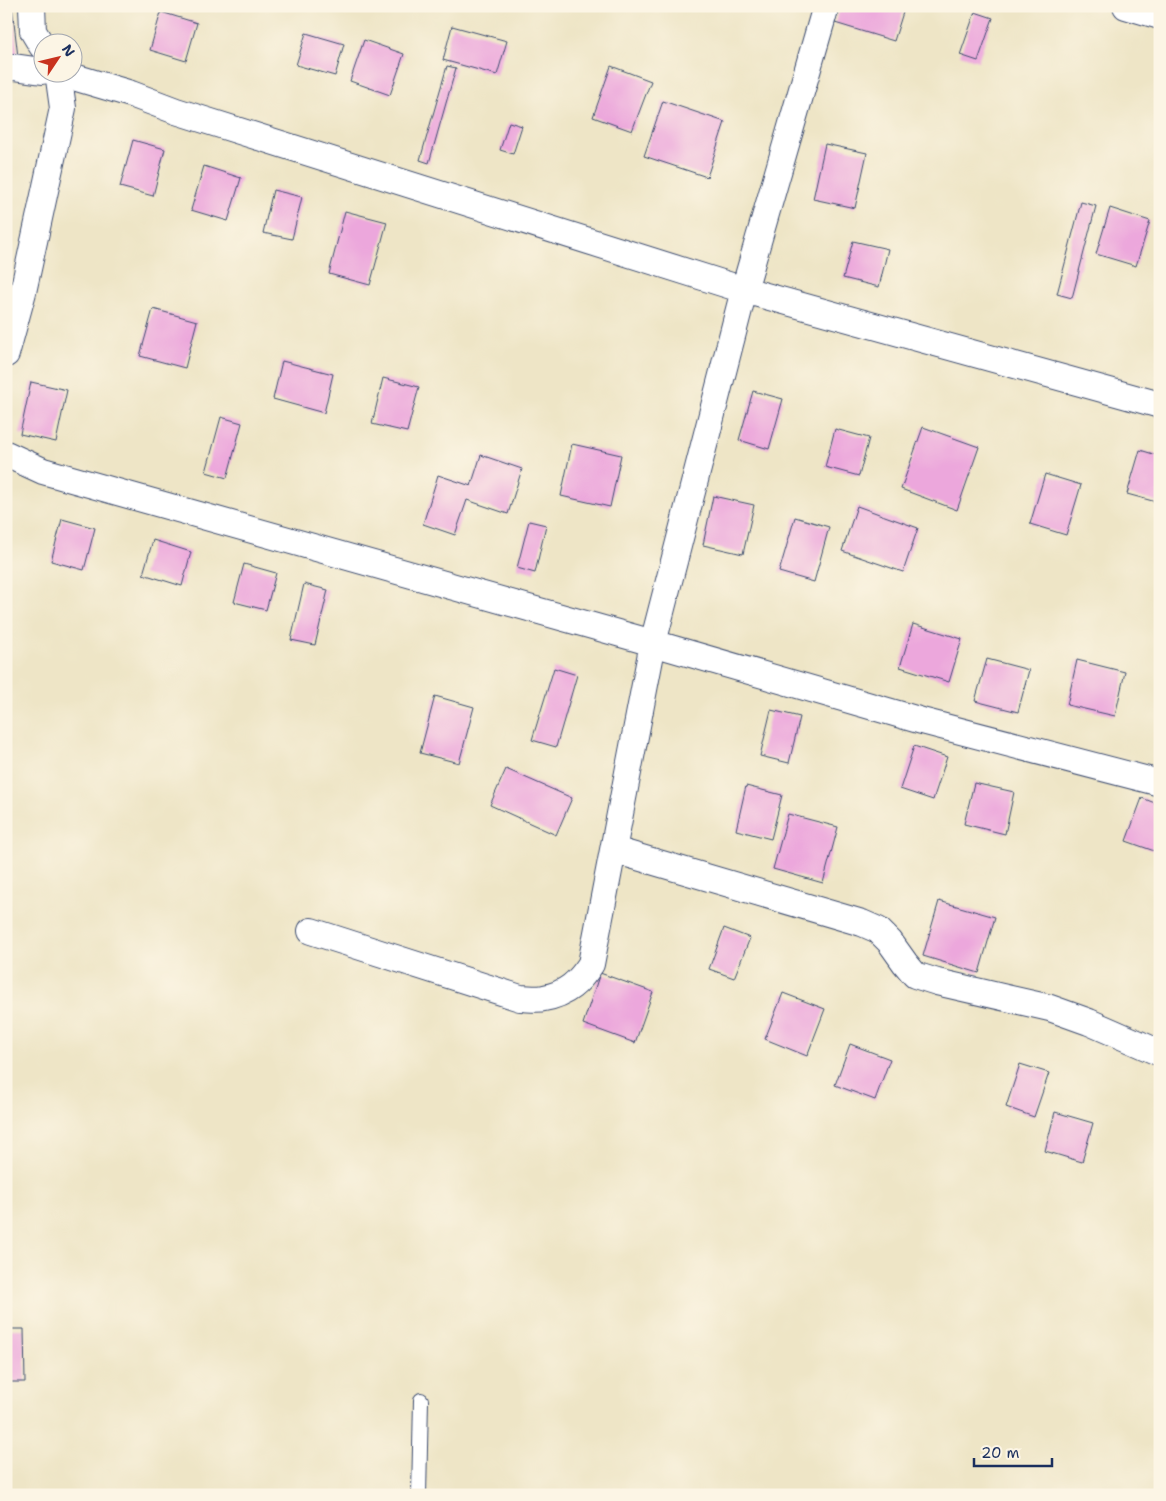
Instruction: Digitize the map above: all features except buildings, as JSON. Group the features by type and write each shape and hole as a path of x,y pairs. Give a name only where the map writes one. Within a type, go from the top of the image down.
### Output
{"street":[{"path":"32,6 35,32"},
{"path":"311,930 520,998 544,999 563,993 579,982 591,964 653,643 744,290 826,6"},
{"path":"1126,6 1160,16"},
{"path":"6,68 32,69"},
{"path":"82,79 131,94 185,114 744,290 1160,404"},
{"path":"6,354 23,292 63,108 59,82"},
{"path":"6,454 43,471 922,721 1160,783"},
{"path":"614,850 862,923 878,930 916,975 937,982 1050,1008 1089,1022 1160,1053"}],"lane":[{"path":"418,1495 421,1400"}]}
